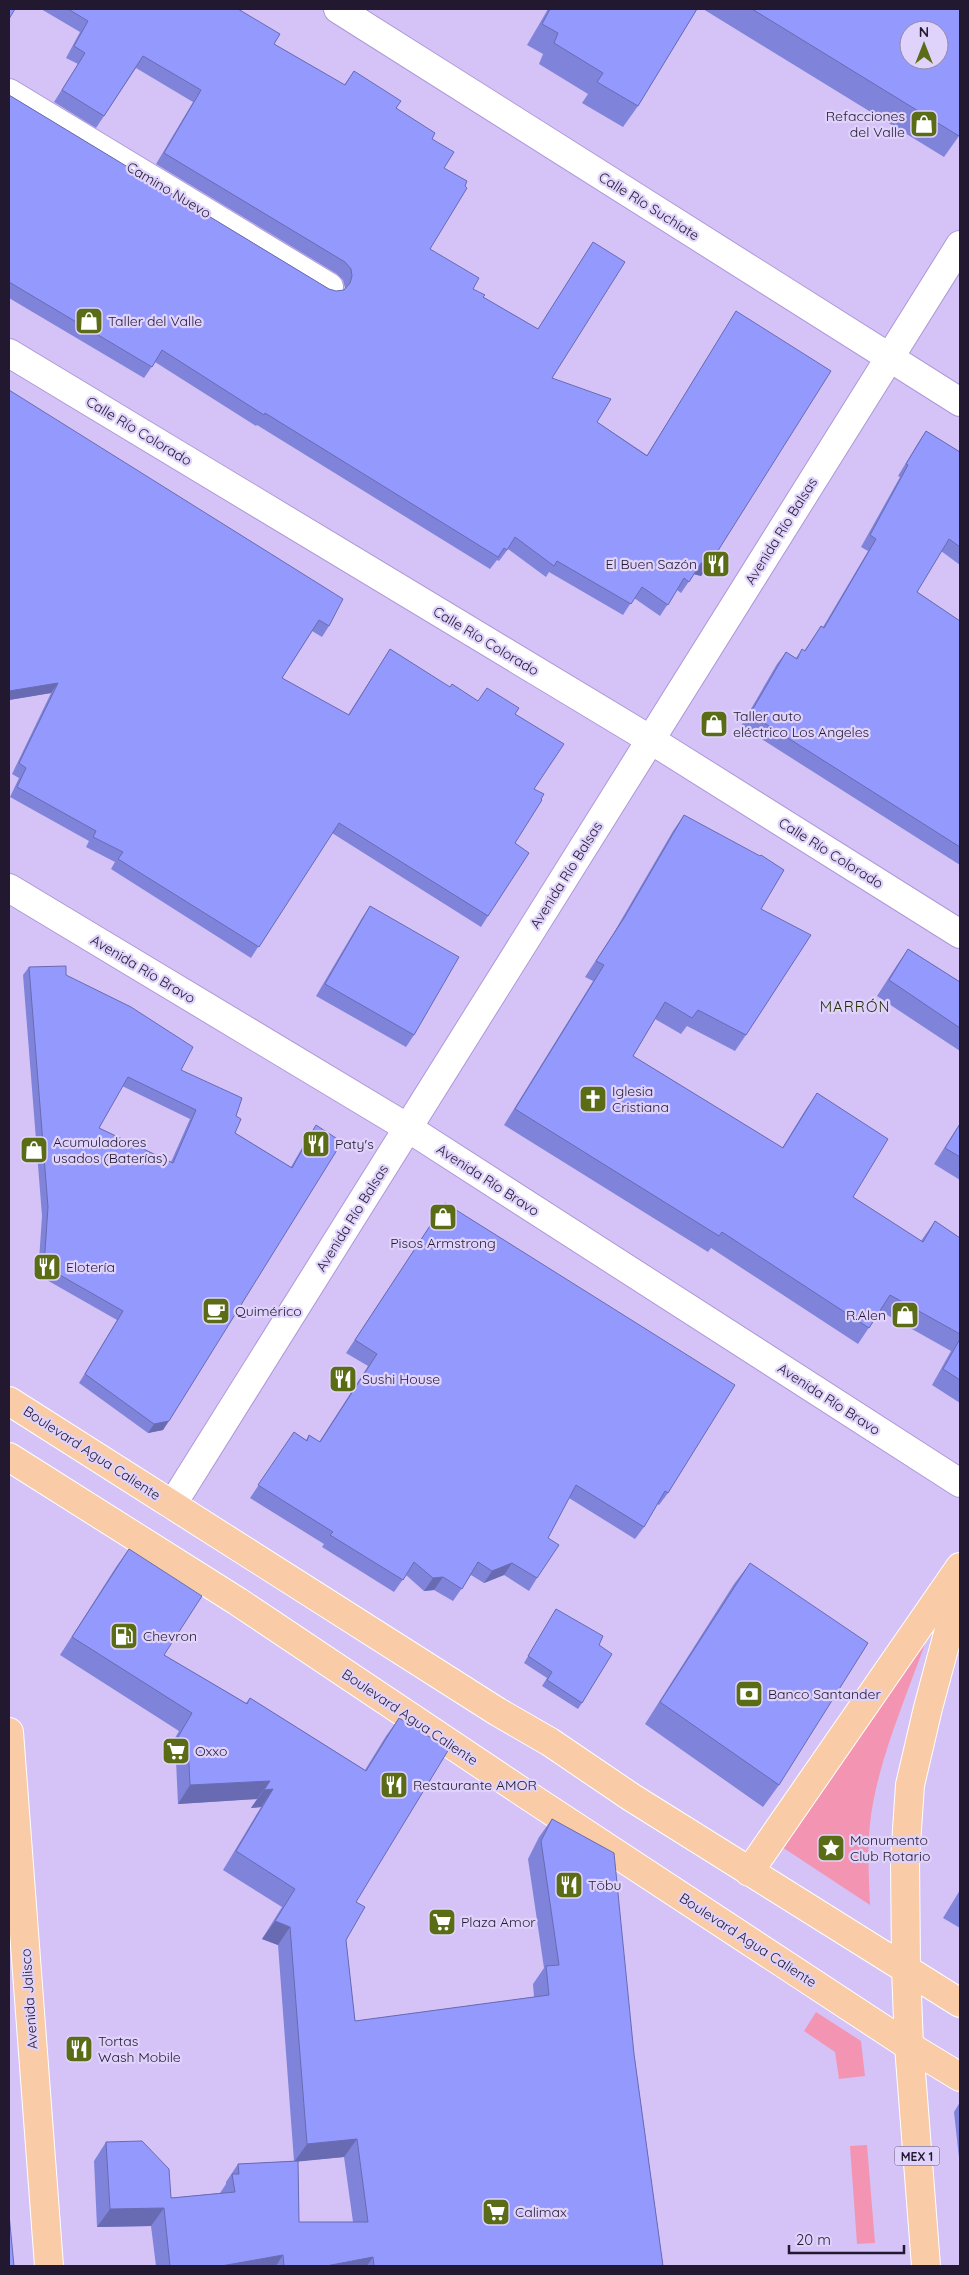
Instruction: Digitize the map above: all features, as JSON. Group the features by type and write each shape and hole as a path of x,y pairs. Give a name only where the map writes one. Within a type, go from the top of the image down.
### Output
{"main road":[{"name":"Boulevard Agua Caliente","path":"9,1401 490,1707 550,1742 750,1872 960,2003"},
{"name":"Boulevard Agua Caliente","path":"9,1457 237,1601 524,1794 909,2046 960,2077"},
{"path":"750,1872 960,1567"},
{"name":"MEX 1","path":"926,2266 909,2046 905,1859 910,1785 960,1588"},
{"name":"Avenida Jalisco","path":"9,1732 49,2266"}],"street":[{"name":"Calle Río Suchiate","path":"338,9 960,402"},
{"name":"Camino Nuevo","path":"9,94 329,287"},
{"name":"Avenida Río Balsas","path":"172,1505 960,245"},
{"name":"Calle Río Colorado","path":"9,352 651,740 960,934"},
{"name":"Avenida Río Bravo","path":"9,888 408,1128 960,1483"}],"shaded area":[{"path":"926,1641 885,1755 873,1802 869,1844 870,1905 782,1847"},
{"path":"816,2012 861,2041 865,2076 839,2079 835,2052 804,2031"},
{"path":"867,2145 875,2243 857,2244 850,2146"}],"building":[{"path":"9,9 15,9 9,19"},
{"path":"68,9 238,9 280,34 274,44 345,85 354,71 401,101 396,108 435,133 432,139 454,152 444,168 467,181 465,186 467,188 430,249 479,278 473,289 485,295 483,297 538,329 593,242 625,262 552,378 611,399 597,422 647,456 736,311 831,371 709,565 701,563 689,582 684,578 668,605 642,587 631,604 557,561 554,566 515,537 507,550 504,548 498,557 265,413 264,415 162,350 152,367 9,282 9,95 329,289 336,291 344,290 350,283 352,276 351,269 345,262 164,153 201,90 143,56 104,116 62,90 85,53 74,46 88,21"},
{"path":"550,9 697,9 638,106 597,82 603,73 554,43 558,33 542,24"},
{"path":"752,9 960,9 959,136"},
{"path":"9,390 343,599 329,626 319,620 282,678 349,715 390,649 450,687 452,684 478,701 487,688 519,708 515,714 564,744 534,789 544,794 542,800 515,843 529,853 488,916 339,823 259,947 118,859 123,852 93,837 96,831 17,787 26,768 19,763 58,683 9,691"},
{"path":"926,431 960,452 960,547 949,539 917,592 960,621 960,847 750,714 786,652 797,659 802,649 805,651 821,626 824,628 876,539 870,535 908,465 906,464"},
{"path":"684,815 761,855 784,870 761,909 811,935 746,1035 698,1010 692,1018 665,1002 633,1056 783,1148 817,1093 888,1139 853,1197 923,1242 935,1221 960,1238 960,1334 890,1295 869,1328 722,1232 719,1236 515,1109 604,965 596,961 624,918"},
{"path":"370,906 459,957 414,1035 325,984"},
{"path":"908,949 960,982 960,1028 889,980"},
{"path":"66,966 66,975 131,1007 193,1047 181,1070 242,1098 236,1116 241,1119 235,1133 292,1168 316,1125 342,1142 169,1421 154,1424 85,1374 123,1311 44,1266 48,1207 29,967","holes":["128,1077 196,1110 173,1163 99,1128"]},
{"path":"960,1124 960,1157 945,1148"},
{"path":"445,1203 735,1385 668,1493 665,1491 644,1527 576,1485 548,1538 559,1545 537,1578 512,1563 492,1571 478,1562 462,1589 443,1577 433,1578 414,1562 403,1580 330,1535 333,1532 258,1485 294,1432 307,1441 309,1435 320,1442 377,1354 355,1340"},
{"path":"960,1339 960,1380 943,1369"},
{"path":"129,1549 202,1596 164,1655 247,1704 250,1698 366,1771 399,1718 449,1749 356,1902 365,1907 346,1940 355,2021 549,1995 546,1966 559,1965 541,1841 552,1819 614,1853 634,2054 663,2266 374,2266 373,2257 326,2266 284,2266 283,2255 221,2266 170,2266 164,2208 110,2209 106,2142 142,2141 169,2169 171,2198 235,2192 232,2174 239,2174 238,2164 298,2161 299,2222 368,2222 357,2139 307,2144 290,1927 275,1921 295,1889 236,1851 273,1789 264,1790 270,1781 190,1785 188,1743 178,1737 192,1713 72,1637"},
{"name":"Banco Santander","path":"750,1563 868,1643 779,1785 660,1702"},
{"path":"556,1609 603,1636 599,1645 612,1654 582,1703 547,1680 552,1672 528,1656"},
{"path":"9,2214 14,2266 9,2266"}],"place":[{"name":"Refacciones del Valle","path":"924,124"},
{"name":"Taller del Valle","path":"89,321"},
{"name":"El Buen Sazón","path":"716,564"},
{"name":"Taller auto eléctrico Los Angeles","path":"714,724"},
{"name":"Iglesia Cristiana","path":"593,1099"},
{"name":"Paty's","path":"316,1144"},
{"name":"Acumuladores usados (Baterías)","path":"34,1150"},
{"name":"Pisos Armstrong","path":"443,1217"},
{"name":"Elotería","path":"47,1267"},
{"name":"Quimérico","path":"216,1311"},
{"name":"R.Alen","path":"905,1315"},
{"name":"Sushi House","path":"343,1379"},
{"name":"Chevron","path":"124,1636"},
{"name":"Banco Santander","path":"749,1694"},
{"name":"Oxxo","path":"176,1751"},
{"name":"Restaurante AMOR","path":"394,1785"},
{"name":"Monumento Club Rotario","path":"831,1848"},
{"name":"Tōbu","path":"569,1885"},
{"name":"Plaza Amor","path":"442,1922"},
{"name":"Tortas Wash Mobile","path":"79,2049"},
{"name":"Calimax","path":"496,2212"}],"district":[{"name":"MARRÓN","path":"855,1006"}]}
